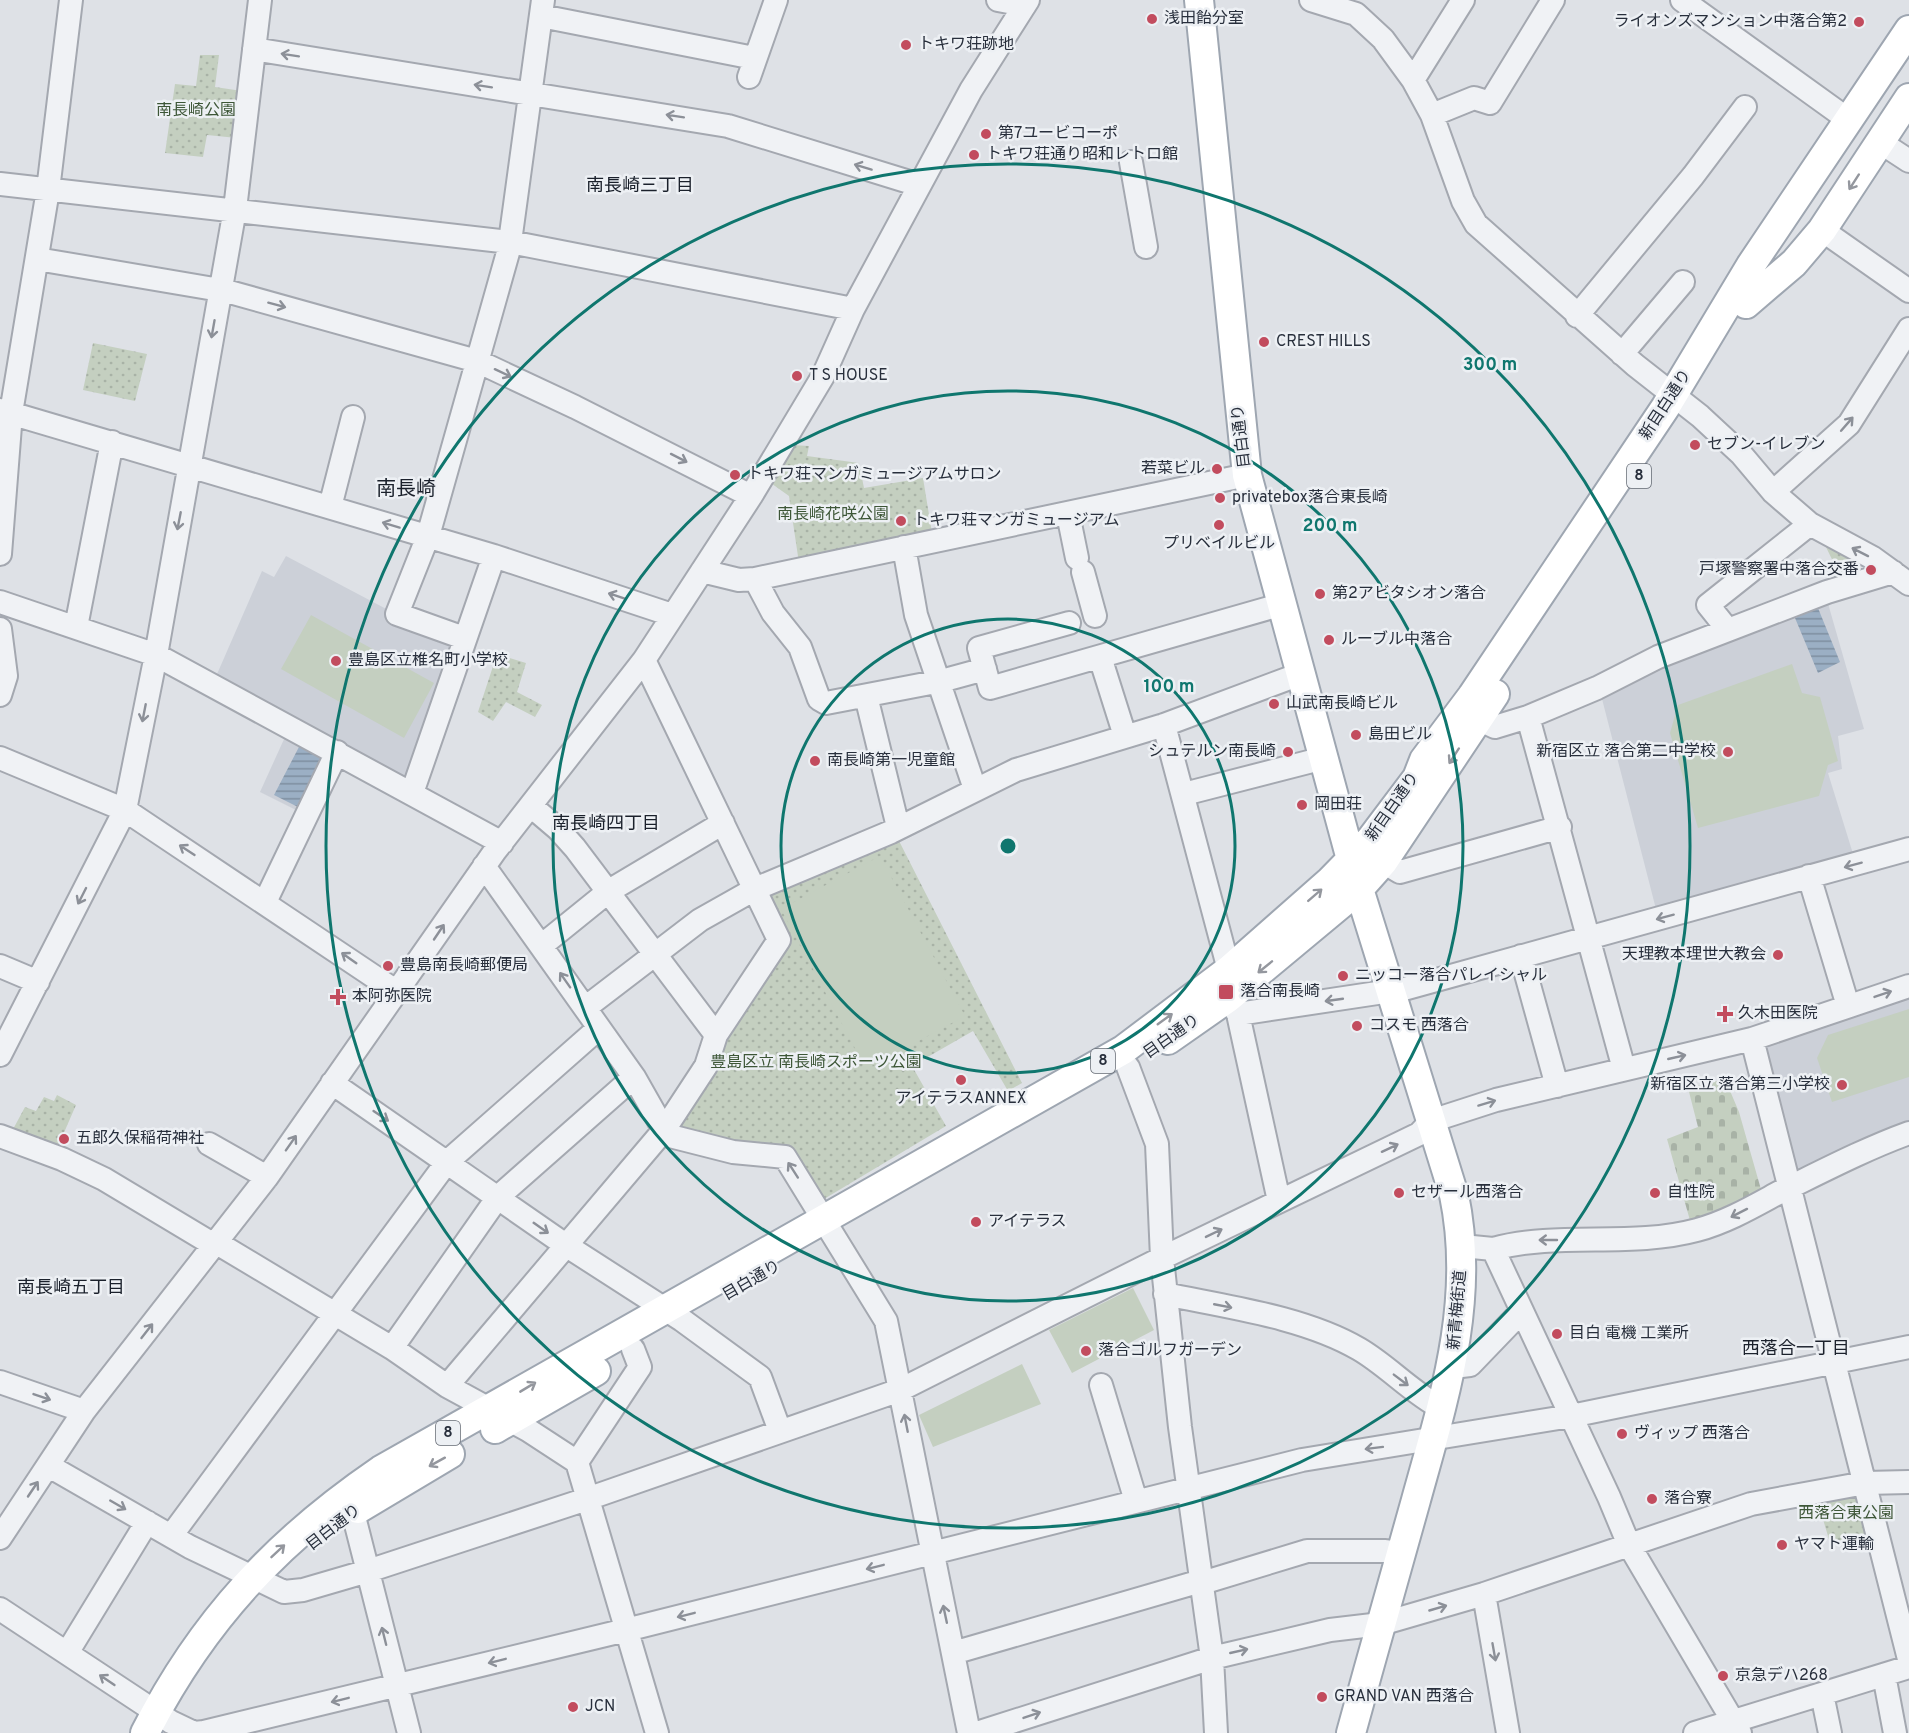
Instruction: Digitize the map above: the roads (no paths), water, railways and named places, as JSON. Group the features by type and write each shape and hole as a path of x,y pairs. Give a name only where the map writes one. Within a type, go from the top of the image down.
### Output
{"main road":[{"name":"目白通り","path":"829,1227 1128,1067 1232,994 1359,889 1303,673 1247,475 1199,0"},
{"path":"1751,265 1766,228 1909,9"},
{"name":"新目白通り","path":"1359,889 1383,862 1478,719 1678,399 1751,265 1909,30"},
{"name":"新目白通り","path":"1351,861 1417,778 1424,760 1472,696 1746,304 1909,55"},
{"path":"1746,304 1794,263 1822,230 1909,98"},
{"name":"8","path":"1331,787 1347,807 1356,812 1372,814 1389,804 1417,778"},
{"name":"目白通り","path":"159,1725 246,1610 261,1581 327,1532 350,1502 385,1491 501,1414 829,1227 1124,1050 1232,994 1351,861"},
{"name":"新青梅街道","path":"1351,1733 1452,1367 1463,1286 1462,1246 1454,1195 1359,889"},
{"name":"目白通り","path":"501,1414 633,1349 674,1315"}],"street":[{"path":"0,554 5,411 37,259 72,0"},
{"path":"0,1055 124,810 156,655 235,209 260,0"},
{"path":"464,638 397,614 428,536 510,242 542,8 752,68 776,0"},
{"path":"0,1538 84,1412 267,1177 484,866 644,660 751,496 823,376 853,309 970,90 1026,3 998,0"},
{"path":"1311,0 1359,7 1383,39 1413,80 1432,115 1463,201 1476,224 1622,354 1741,454 1773,492 1810,524 1901,578"},
{"path":"1413,80 1463,0"},
{"path":"1432,115 1474,98 1490,102 1553,0"},
{"path":"1682,0 1839,113"},
{"path":"254,49 728,126 919,185"},
{"path":"1578,315 1693,176 1745,107"},
{"path":"1880,142 1909,161"},
{"path":"1131,162 1146,247"},
{"path":"0,184 510,242 853,309"},
{"path":"1822,230 1909,291"},
{"path":"37,259 220,290 477,361 575,407 751,496"},
{"path":"1622,354 1683,282"},
{"path":"1773,492 1849,424 1909,329"},
{"path":"5,411 494,556 672,615"},
{"path":"330,507 353,417"},
{"path":"76,627 112,442"},
{"path":"702,571 739,580 755,579 1247,475"},
{"path":"1068,514 1095,616"},
{"path":"1728,630 1708,605 1810,524"},
{"path":"904,547 916,615 975,789"},
{"path":"411,793 494,556"},
{"path":"1478,719 1495,726 1528,717 1597,688 1658,657 1827,592 1901,578"},
{"path":"755,579 773,613 800,647 819,699 826,703 940,681 985,669"},
{"path":"0,602 156,655 501,843"},
{"path":"1069,623 979,648 990,688 1283,604"},
{"path":"0,629 6,676 0,695"},
{"path":"1100,657 1125,736"},
{"path":"447,1386 664,1130 706,1066 716,1035 779,940 644,660"},
{"path":"585,1008 654,952 700,920 755,889 898,827 1016,770 1164,724 1303,673"},
{"path":"866,696 898,827"},
{"path":"1528,717 1560,827 1624,1069"},
{"path":"1164,724 1184,794 1279,1201"},
{"path":"265,902 337,752"},
{"path":"0,758 124,810 397,992"},
{"path":"1184,794 1324,758"},
{"path":"531,806 558,829 609,891 716,1035"},
{"path":"541,946 609,891 723,823"},
{"path":"1383,862 1400,872 1560,827"},
{"path":"1232,994 1392,992 1909,849"},
{"path":"484,866 634,1077 664,1130 670,1136 733,1152 785,1157 886,1321 969,1733"},
{"path":"1809,876 1848,1006"},
{"path":"1521,956 1557,1086"},
{"path":"0,966 38,982"},
{"path":"49,1466 171,1536 261,1581 284,1592 303,1590 368,1572 587,1499 900,1390 1162,1258 1419,1134 1431,1121 1496,1100 1752,1039 1909,986"},
{"path":"171,1536 447,1162 599,1028"},
{"path":"1752,1039 1909,1659"},
{"path":"1128,1067 1157,1144 1162,1258 1212,1658 1216,1733"},
{"path":"392,1348 498,1197 634,1077"},
{"path":"332,1083 567,1246 674,1315 760,1377 780,1431"},
{"path":"1462,1246 1493,1249 1538,1240 1626,1240 1669,1237 1723,1221 1875,1146 1909,1133"},
{"path":"0,1136 62,1159 104,1179 392,1348 447,1386 501,1414 576,1462 657,1733"},
{"path":"209,1144 267,1177"},
{"path":"1493,1249 1629,1545 1737,1727"},
{"path":"1166,1294 1240,1309 1321,1332 1360,1349 1441,1408"},
{"path":"1452,1367 1470,1365 1522,1311"},
{"path":"0,1609 67,1653 159,1725 194,1733 204,1732 626,1630 1136,1501 1332,1454 1432,1441 1571,1416 1909,1347"},
{"path":"576,1462 640,1367 633,1349"},
{"path":"0,1382 84,1412"},
{"path":"1101,1385 1136,1501"},
{"path":"977,1733 1212,1658 1330,1629 1382,1624 1484,1594 1750,1503 1865,1483 1909,1482"},
{"path":"350,1502 409,1733"},
{"path":"67,1653 147,1522"},
{"path":"953,1653 1307,1551 1401,1553"},
{"path":"1484,1594 1508,1733"},
{"path":"1695,1733 1737,1727 1822,1694 1909,1667"},
{"path":"1884,1675 1895,1733"},
{"path":"1822,1694 1830,1733"}],"water":[{"path":"1818,608 1840,662 1818,673 1795,618"},
{"path":"300,745 323,757 298,807 274,795"}],"place":[{"name":"浅田飴分室","path":"1152,19"},
{"name":"ライオンズマンション中落合第2","path":"1859,22"},
{"name":"トキワ荘跡地","path":"906,45"},
{"name":"第7ユービコーポ","path":"986,134"},
{"name":"トキワ荘通り昭和レトロ館","path":"974,155"},
{"name":"CREST HILLS","path":"1264,342"},
{"name":"T S HOUSE","path":"797,376"},
{"name":"セブン-イレブン","path":"1695,445"},
{"name":"若菜ビル","path":"1217,469"},
{"name":"トキワ荘マンガミュージアムサロン","path":"735,475"},
{"name":"privatebox落合東長崎","path":"1220,498"},
{"name":"トキワ荘マンガミュージアム","path":"901,521"},
{"name":"プリベイルビル","path":"1219,525"},
{"name":"戸塚警察署中落合交番","path":"1871,570"},
{"name":"第2アビタシオン落合","path":"1320,594"},
{"name":"ルーブル中落合","path":"1329,640"},
{"name":"豊島区立椎名町小学校","path":"336,661"},
{"name":"山武南長崎ビル","path":"1274,704"},
{"name":"島田ビル","path":"1356,735"},
{"name":"シュテルン南長崎","path":"1288,752"},
{"name":"新宿区立 落合第二中学校","path":"1728,752"},
{"name":"南長崎第一児童館","path":"815,761"},
{"name":"岡田荘","path":"1302,805"},
{"name":"天理教本理世大教会","path":"1778,955"},
{"name":"豊島南長崎郵便局","path":"388,966"},
{"name":"ニッコー落合パレイシャル","path":"1343,976"},
{"name":"落合南長崎","path":"1226,992"},
{"name":"本阿弥医院","path":"338,997"},
{"name":"久木田医院","path":"1725,1014"},
{"name":"コスモ 西落合","path":"1357,1026"},
{"name":"アイテラスANNEX","path":"961,1080"},
{"name":"新宿区立 落合第三小学校","path":"1842,1085"},
{"name":"五郎久保稲荷神社","path":"64,1139"},
{"name":"セザール西落合","path":"1399,1193"},
{"name":"自性院","path":"1655,1193"},
{"name":"アイテラス","path":"976,1222"},
{"name":"目白 電機 工業所","path":"1557,1334"},
{"name":"落合ゴルフガーデン","path":"1086,1351"},
{"name":"ヴィップ 西落合","path":"1622,1434"},
{"name":"落合寮","path":"1652,1499"},
{"name":"ヤマト運輸","path":"1782,1545"},
{"name":"京急デハ268","path":"1723,1676"},
{"name":"GRAND VAN 西落合","path":"1322,1697"},
{"name":"JCN","path":"573,1707"}],"district":[{"name":"南長崎三丁目","path":"640,186"},
{"name":"南長崎","path":"406,490"},
{"name":"南長崎四丁目","path":"606,824"},
{"name":"南長崎五丁目","path":"71,1288"},
{"name":"西落合一丁目","path":"1796,1349"}],"park label":[{"name":"南長崎公園","path":"196,111"},
{"name":"南長崎花咲公園","path":"833,515"},
{"name":"豊島区立 南長崎スポーツ公園","path":"816,1063"},
{"name":"西落合東公園","path":"1846,1514"}]}
